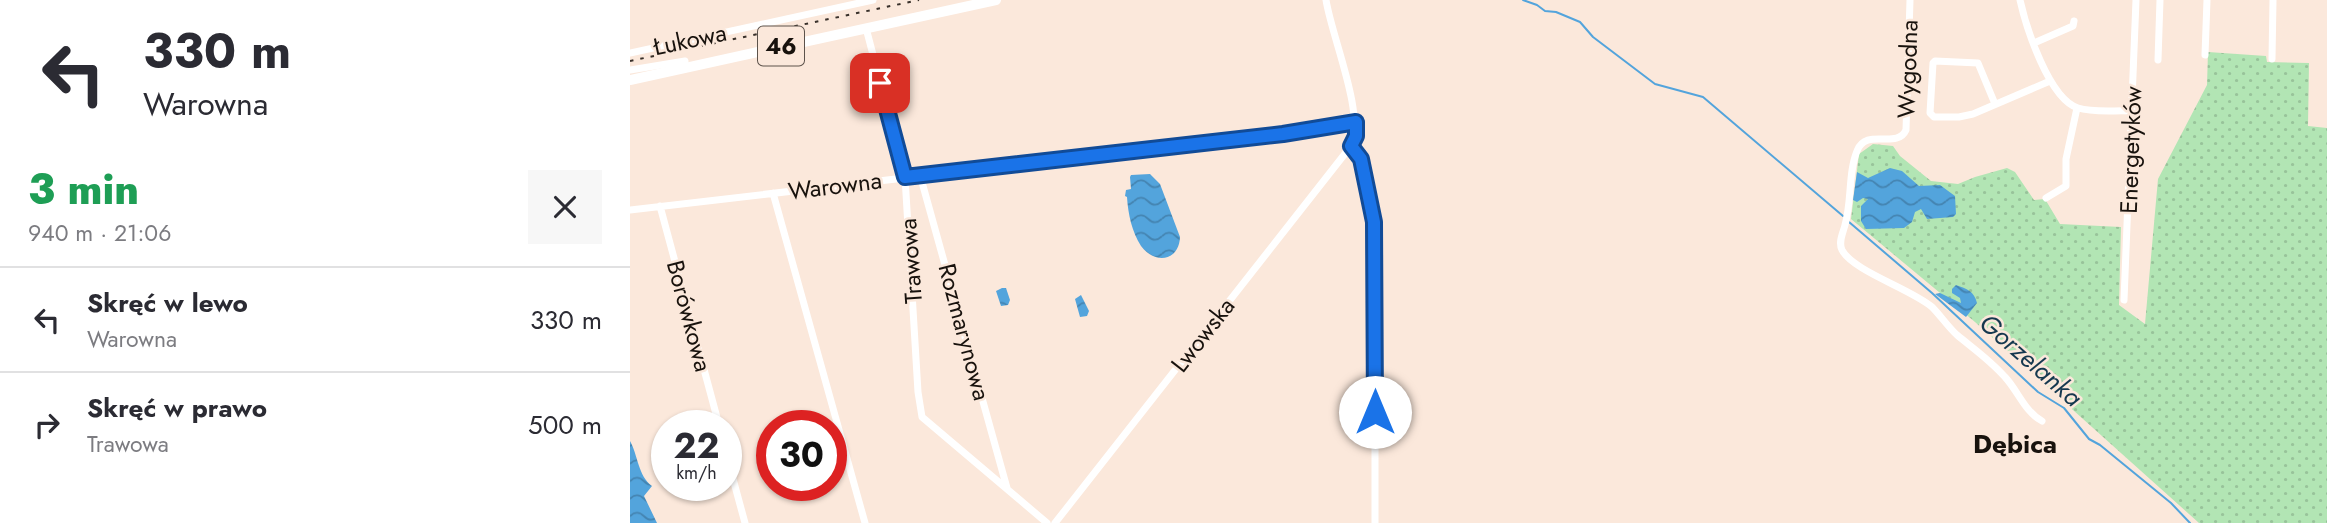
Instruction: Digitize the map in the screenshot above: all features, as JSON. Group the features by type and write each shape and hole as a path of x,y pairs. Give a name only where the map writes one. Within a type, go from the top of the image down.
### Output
{"main road":[{"name":"46","path":"630,80 996,0"},
{"name":"46","path":"630,72 685,61 730,57"}],"street":[{"name":"Łukowa","path":"630,52 873,0"},
{"path":"1326,0 1356,122 1356,136 1351,146 1361,159 1374,222 1375,523"},
{"name":"Wygodna","path":"1909,0 1906,130 1904,135 1896,139 1866,140 1857,151 1841,248 1852,260 1918,297 1932,308 1957,334 1993,364 2015,388 2033,416 2042,421"},
{"path":"2020,0 2034,43 2050,81 2060,96 2077,108 2132,111"},
{"name":"Energetyków","path":"2124,300 2136,0"},
{"path":"2158,60 2160,0"},
{"path":"2205,55 2207,0"},
{"path":"2272,59 2273,0"},
{"path":"2034,43 2074,26 2074,21"},
{"name":"Trawowa","path":"866,28 905,177 918,392 922,415 925,421 1007,488"},
{"path":"1995,104 1978,63 1933,63 1932,116 1966,116 1995,104 2050,81"},
{"path":"2046,198 2066,186 2066,159 2077,108"},
{"name":"Warowna","path":"630,210 1283,134 1356,122"},
{"name":"Lwowska","path":"1055,523 1351,146"},
{"name":"Rozmarynowa","path":"920,176 1007,488"},
{"name":"Warowna","path":"773,193 865,523"},
{"name":"Borówkowa","path":"660,206 715,410"},
{"path":"1007,488 1047,523"},
{"path":"739,501 745,523"}],"green space":[{"path":"2208,52 2266,56 2267,62 2309,63 2308,126 2327,128 2327,523 2199,523 1975,322 1851,219 1859,154 1873,144 1893,146 1900,156 1931,181 1958,184 2007,168 2015,172 2034,200 2045,199 2060,224 2121,227 2119,305 2145,324 2158,179 2207,85"}],"water":[{"path":"1890,168 1902,171 1919,186 1940,185 1955,196 1956,214 1953,217 1927,219 1921,209 1915,212 1912,222 1904,228 1866,229 1861,221 1861,206 1868,199 1863,198 1857,202 1853,200 1857,172 1868,178"},
{"path":"1150,174 1160,184 1180,237 1175,251 1165,258 1152,256 1141,246 1133,229 1125,196 1126,190 1131,189 1131,175"},
{"path":"1956,285 1967,289 1976,299 1977,303 1966,317 1935,294 1940,293 1961,303 1960,298 1952,293"},
{"path":"1006,288 1010,300 1008,305 1001,306 996,291"},
{"path":"1081,295 1089,311 1087,316 1080,317 1075,299"},
{"path":"630,441 641,471 651,485 644,496 657,523 630,523"}],"waterway":[{"name":"Gorzelanka","path":"1523,0 1545,11 1556,12 1580,22 1593,37 1655,84 1703,97 1843,216"},
{"name":"Gorzelanka","path":"1849,222 1932,293 2038,392 2064,408 2089,439 2171,503 2190,523"}],"railway":[{"path":"630,61 919,0"}],"district":[{"name":"Dębica","path":"2015,444"}],"route":[{"path":"880,83 905,177 1283,134 1356,122 1356,136 1351,146 1361,159 1374,222 1375,412"}]}
